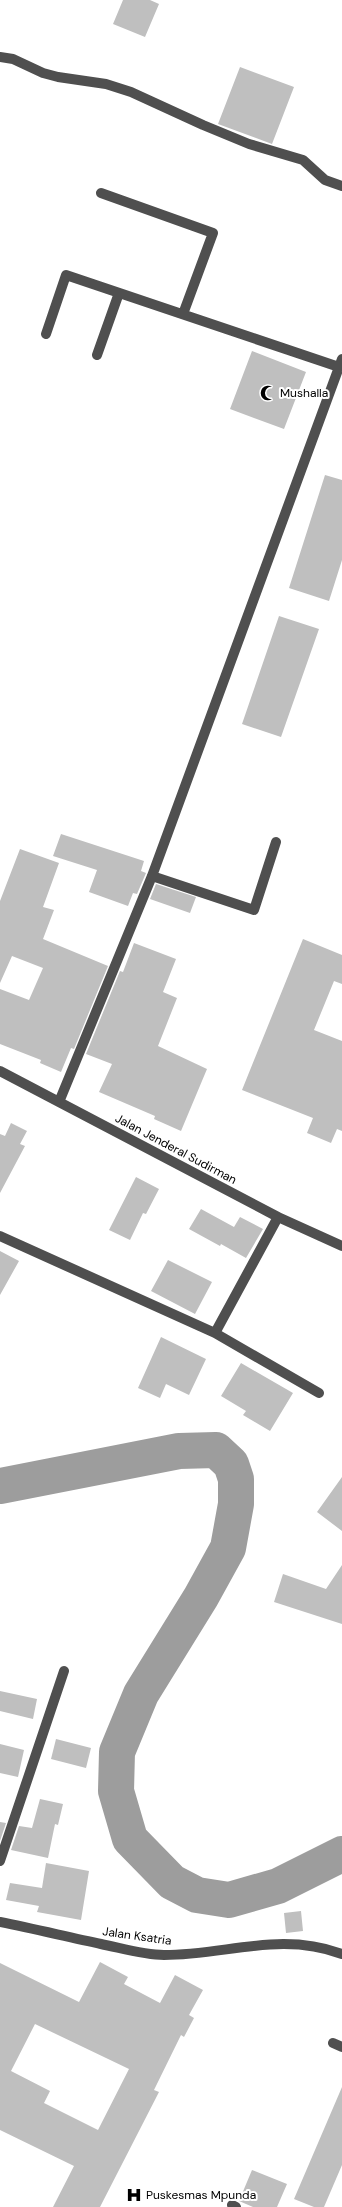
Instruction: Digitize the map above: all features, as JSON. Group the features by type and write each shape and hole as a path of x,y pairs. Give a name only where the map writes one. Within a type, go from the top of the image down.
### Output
{"street":[{"path":"0,56 13,59 43,73 106,84 131,92 236,138 303,160 325,180 342,186"},
{"path":"101,193 213,233 183,314"},
{"path":"46,334 66,275 183,314 341,363 152,876 59,1102"},
{"path":"98,355 119,293"},
{"path":"152,876 254,910 276,842"},
{"name":"Jalan Jenderal Sudirman","path":"0,1071 278,1217 342,1246"},
{"path":"215,1334 278,1217"},
{"path":"0,1236 215,1334 318,1393"},
{"path":"0,1861 64,1671"},
{"name":"Jalan Ksatria","path":"0,1922 121,1948 162,1955 193,1954 277,1943 303,1943 324,1947 342,1954"}],"building":[{"path":"123,0 150,0 159,4 145,37 113,24"},
{"path":"240,67 294,87 272,144 218,124"},
{"path":"252,351 306,372 284,429 230,409"},
{"path":"325,475 342,480 342,560 329,601 289,588"},
{"path":"279,616 319,629 281,737 242,724"},
{"path":"61,834 144,861 141,871 146,873 137,894 133,893 128,906 89,892 97,870 53,856"},
{"path":"20,849 59,863 43,907 54,910 43,939 108,966 74,1049 71,1048 61,1072 40,1063 41,1060 0,1044 0,989 29,1000 43,968 12,956 0,983 0,901"},
{"path":"156,884 196,897 190,913 150,899"},
{"path":"303,939 342,955 342,984 334,981 314,1030 342,1041 342,1131 337,1129 331,1143 307,1133 313,1118 242,1090"},
{"path":"134,943 176,959 163,992 177,998 158,1046 207,1069 181,1131 154,1119 155,1116 99,1092 112,1064 86,1054 120,971 123,972"},
{"path":"11,1123 27,1131 20,1144 25,1146 0,1193 0,1134 5,1136"},
{"path":"136,1177 159,1189 146,1214 143,1213 130,1240 109,1230"},
{"path":"201,1209 234,1227 240,1217 263,1229 246,1258 189,1229"},
{"path":"0,1251 19,1261 0,1295"},
{"path":"168,1260 212,1282 195,1314 151,1291"},
{"path":"161,1337 206,1359 189,1395 166,1384 160,1398 138,1388"},
{"path":"241,1363 293,1393 270,1431 243,1415 246,1411 221,1396"},
{"path":"342,1477 342,1531 317,1512"},
{"path":"342,1565 342,1624 274,1602 283,1574 326,1589"},
{"path":"0,1691 37,1699 33,1719 0,1711"},
{"path":"56,1739 91,1748 86,1768 51,1759"},
{"path":"0,1744 24,1750 18,1777 0,1773"},
{"path":"40,1799 63,1804 58,1825 55,1824 48,1858 11,1850 19,1826 32,1828"},
{"path":"0,1822 6,1823 0,1841"},
{"path":"46,1863 89,1871 81,1920 37,1912 39,1906 6,1900 10,1883 42,1888"},
{"path":"301,1911 303,1931 286,1933 284,1913"},
{"path":"100,1962 128,1977 124,1984 160,2003 175,1975 203,1990 189,2015 194,2018 184,2037 181,2035 154,2090 159,2092 100,2207 53,2207 74,2166 0,2130 0,1963 79,2002","holes":["35,2024 129,2069 98,2130 44,2103 50,2091 11,2071"]},
{"path":"342,2087 342,2165 324,2207 314,2207 294,2199"},
{"path":"252,2170 287,2184 277,2207 253,2207 239,2201"}],"waterway":[{"path":"0,1486 179,1451 216,1450 231,1464 236,1479 236,1504 228,1548 201,1597 141,1694 117,1752 116,1791 130,1839 172,1882 197,1895 229,1900 278,1886 342,1854"}],"place":[{"name":"Mushalla","path":"268,393"},
{"name":"Puskesmas Mpunda","path":"134,2195"}]}
